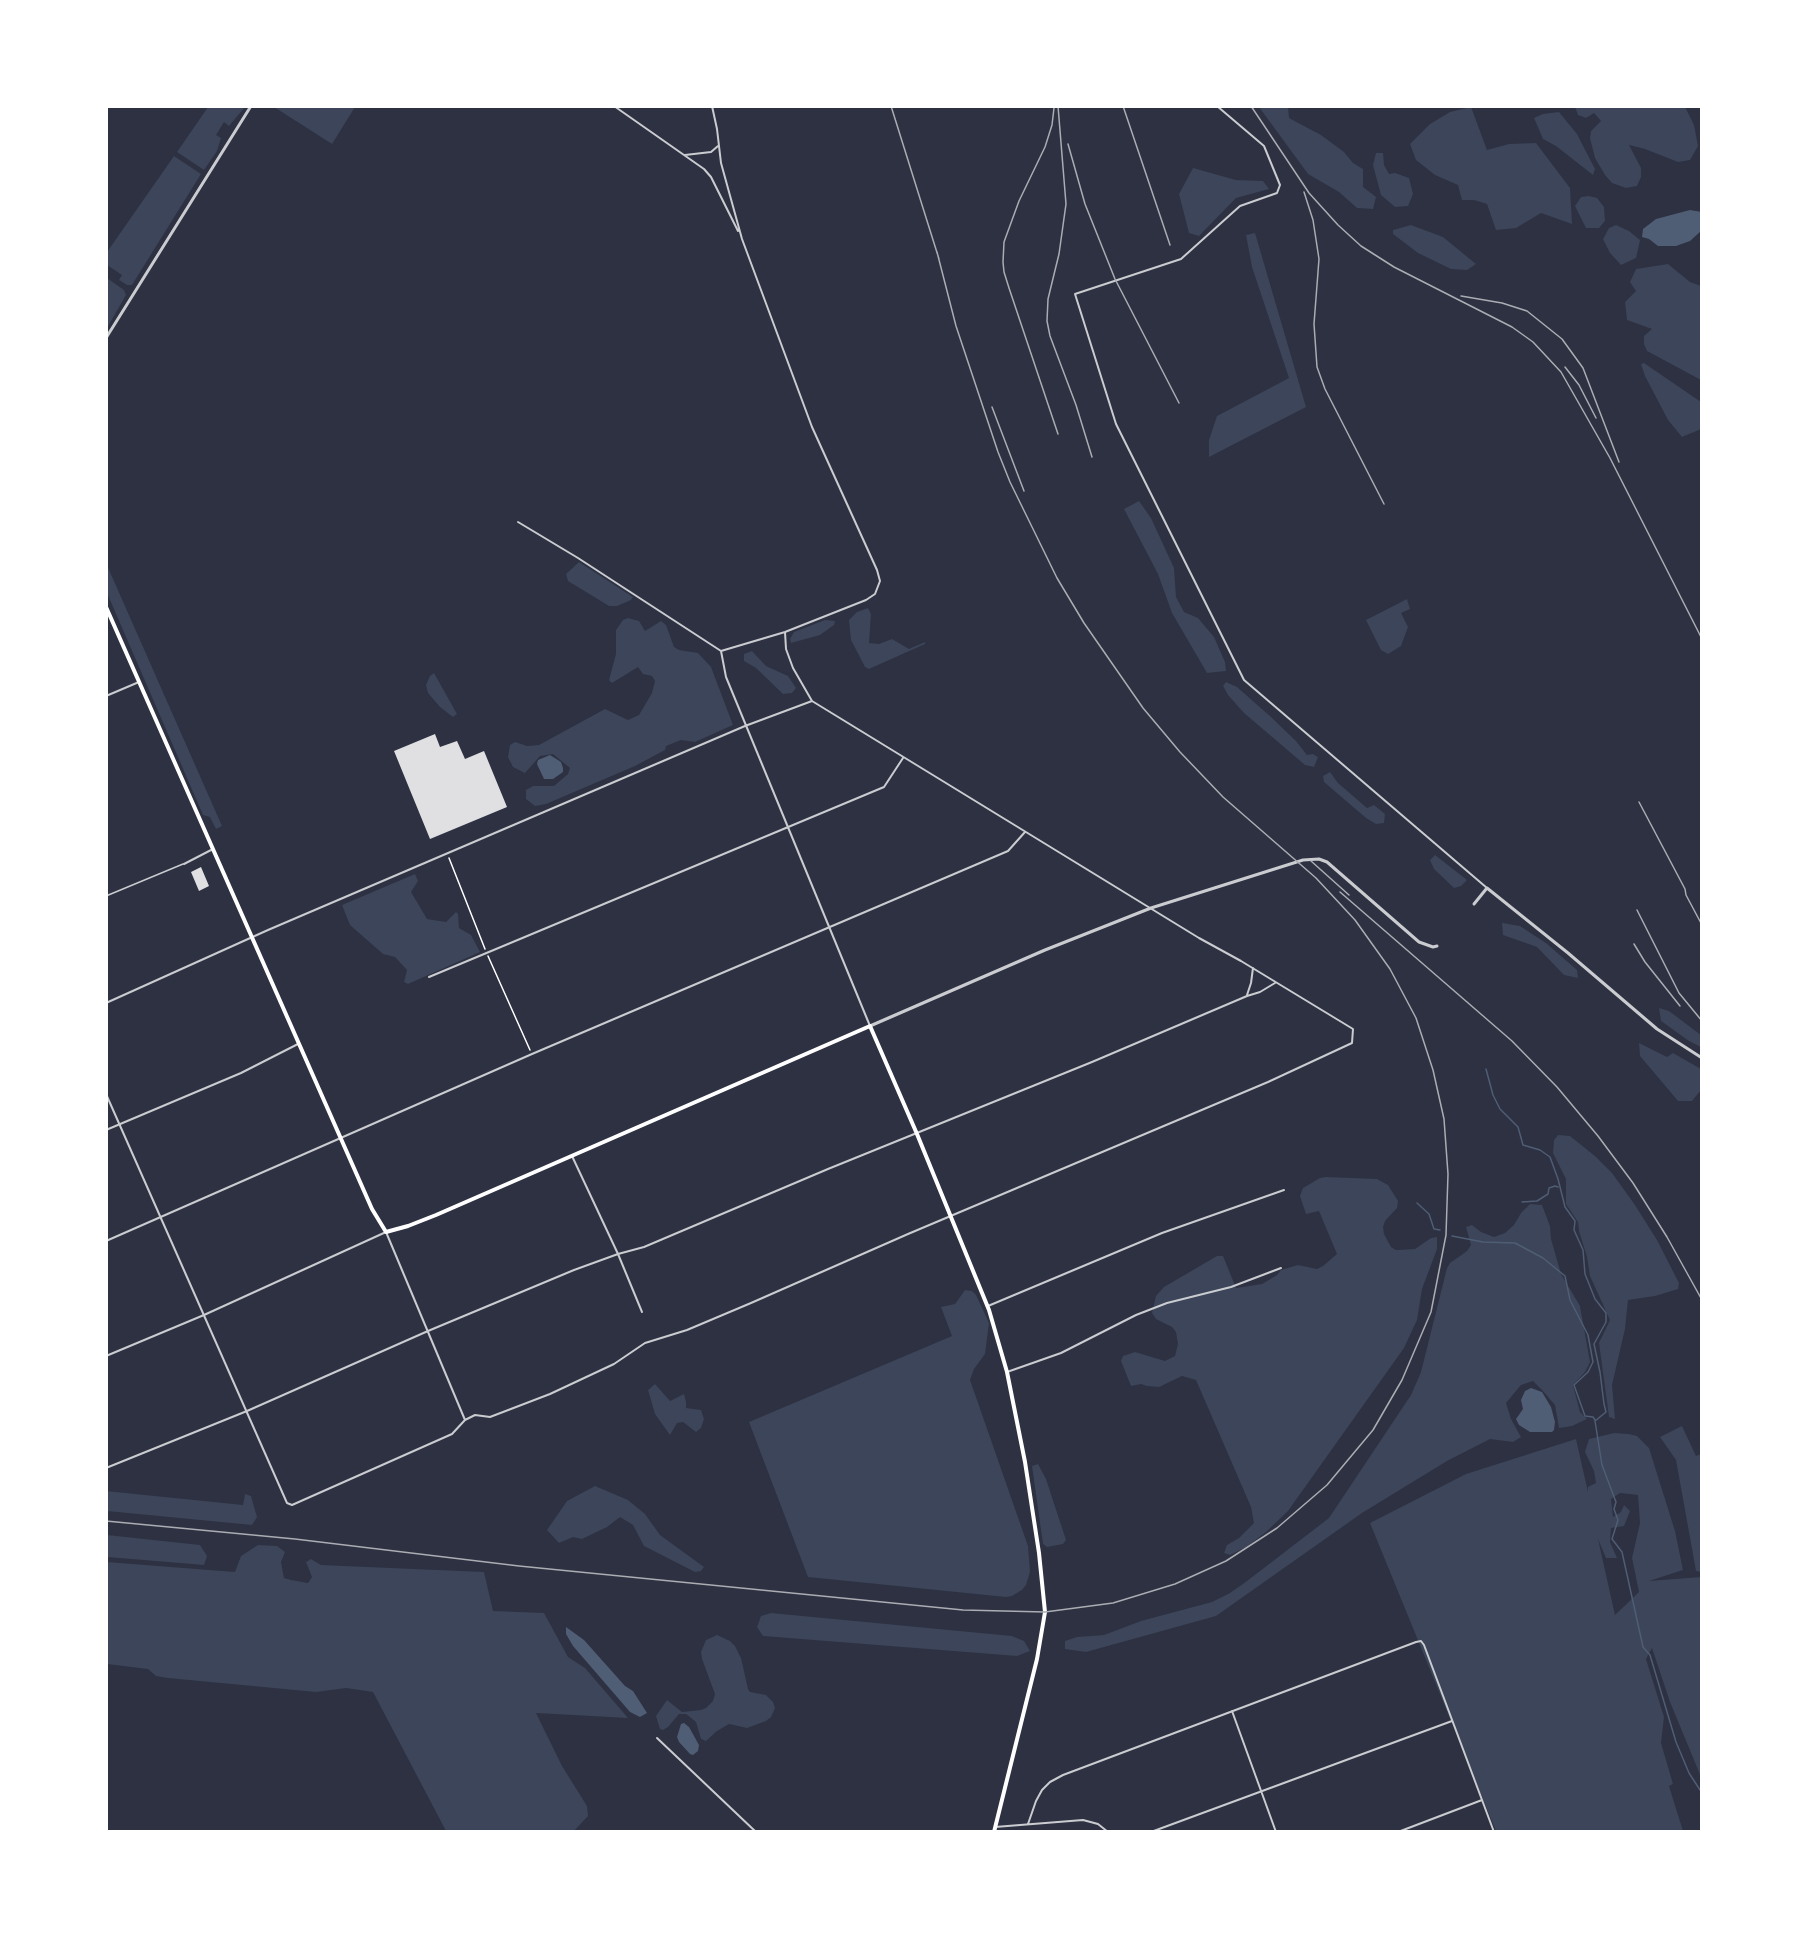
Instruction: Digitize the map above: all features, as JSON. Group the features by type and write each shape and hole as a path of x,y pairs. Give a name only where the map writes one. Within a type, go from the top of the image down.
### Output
{"main road":[{"path":"106,607 372,1209 386,1232 408,1226 870,1026 987,1306 1007,1372 1025,1462 1039,1553 1045,1612 1037,1659 994,1829"}],"street":[{"path":"106,338 251,106"},
{"path":"614,106 704,169 711,177 742,238"},
{"path":"712,106 720,145 721,163 742,238 812,427 878,570 880,581 878,590 873,596 785,632 721,651"},
{"path":"1217,106 1264,146 1280,185 1276,193 1240,206 1181,260 1115,279 1075,294 1116,424 1244,680 1487,888 1657,1029 1701,1058"},
{"path":"685,155 711,152 720,145"},
{"path":"518,522 721,651 726,677 745,726 870,1026 1045,950 1151,908 1297,862 1319,859 1327,862 1419,942 1433,947 1437,946"},
{"path":"106,1094 287,1503 292,1505 452,1434 465,1419 475,1415 490,1417 540,1398 614,1364 645,1343 687,1330 751,1304 951,1216 1268,1082 1347,1047 1353,1040 1353,1029 812,701 793,668 786,649 785,632"},
{"path":"106,696 139,682"},
{"path":"106,1004 252,937 745,726 812,701"},
{"path":"429,977 884,788 903,758"},
{"path":"106,1241 532,1053 1008,851 1025,832"},
{"path":"106,896 184,864 213,849"},
{"path":"1474,904 1487,888"},
{"path":"1247,996 1253,968"},
{"path":"106,1468 247,1411 574,1270 644,1246 1247,996 1260,993 1275,983"},
{"path":"106,1130 241,1073 299,1043"},
{"path":"572,1156 618,1254 642,1312"},
{"path":"987,1306 1162,1233 1284,1190"},
{"path":"106,1356 204,1315 386,1232 465,1419"},
{"path":"1007,1372 1061,1353 1136,1315 1231,1287 1281,1268"},
{"path":"1028,1824 1042,1790 1050,1782 1063,1775 1421,1641 1494,1832"},
{"path":"1232,1711 1276,1832"},
{"path":"1151,1832 1452,1720"},
{"path":"657,1738 756,1832"},
{"path":"1398,1832 1482,1800"},
{"path":"994,1829 1005,1826 1083,1820 1098,1824 1108,1832"},
{"path":"1004,1832 1005,1826"}],"shaded area":[{"path":"208,107 245,107 229,126 224,122 216,135 221,138 217,151 204,170 177,152"},
{"path":"274,107 355,107 332,144"},
{"path":"1259,107 1288,107 1289,118 1321,135 1363,169 1363,187 1376,197 1373,209 1357,208 1339,192 1308,174"},
{"path":"1471,107 1487,150 1509,144 1536,143 1570,188 1572,224 1541,213 1516,228 1496,230 1487,204 1474,200 1462,200 1458,185 1435,175 1416,160 1410,144 1430,124 1450,112"},
{"path":"1575,107 1685,107 1694,125 1698,146 1690,160 1678,162 1629,145 1641,168 1641,177 1637,186 1626,188 1612,183 1595,158 1590,138 1591,131 1601,121 1594,113 1586,118 1578,115"},
{"path":"1559,112 1577,134 1595,169 1593,175 1556,146 1543,139 1534,118"},
{"path":"1376,153 1383,153 1384,165 1389,174 1395,173 1409,178 1413,194 1408,206 1395,207 1381,195 1373,165"},
{"path":"174,156 201,174 132,285 127,285 119,280 122,275 107,265 107,252"},
{"path":"1193,168 1236,180 1263,181 1269,189 1236,198 1199,236 1189,233 1179,194"},
{"path":"1581,197 1597,198 1604,207 1605,221 1599,228 1586,228 1575,206"},
{"path":"1690,210 1702,212 1701,231 1690,241 1676,246 1658,246 1642,237 1643,229 1656,219"},
{"path":"1411,225 1443,237 1476,264 1467,270 1451,269 1418,253 1393,234 1393,230"},
{"path":"1616,225 1629,231 1640,240 1636,258 1621,265 1610,253 1603,239 1609,228"},
{"path":"1255,233 1306,407 1209,457 1209,440 1217,416 1289,378 1252,267 1246,235"},
{"path":"1668,264 1690,282 1701,286 1701,380 1647,351 1644,336 1652,329 1627,320 1625,302 1636,291 1630,282 1636,269"},
{"path":"107,278 124,290 126,295 107,328"},
{"path":"1644,363 1701,402 1701,429 1682,437 1668,420 1645,376 1641,364"},
{"path":"1139,501 1151,518 1174,568 1176,597 1184,612 1198,618 1214,637 1225,662 1226,671 1207,673 1172,613 1158,574 1124,509"},
{"path":"579,562 633,597 631,600 617,606 609,606 568,581 566,574"},
{"path":"106,563 222,826 216,829 210,817 203,815 107,593"},
{"path":"1407,599 1410,609 1401,613 1408,627 1401,646 1388,654 1381,650 1366,620"},
{"path":"868,608 871,614 869,643 879,644 892,639 909,649 925,642 925,644 869,669 865,667 851,640 849,620 857,612"},
{"path":"628,618 639,621 645,631 661,621 666,625 674,647 698,653 711,667 733,725 695,742 681,740 666,746 665,750 635,766 546,804 535,806 526,799 526,790 533,786 554,786 568,774 570,768 553,754 540,756 525,773 513,767 508,757 510,745 515,742 527,746 539,745 605,709 628,720 639,715 652,693 655,681 652,676 643,674 638,667 612,683 609,680 616,654 616,630 623,620"},
{"path":"825,620 835,621 834,625 820,635 791,643 790,639 794,632"},
{"path":"752,651 766,666 788,676 796,688 792,693 783,694 756,668 744,661 744,654"},
{"path":"434,673 457,714 453,717 428,693 426,685"},
{"path":"1226,682 1237,687 1271,717 1307,755 1313,754 1318,757 1314,767 1305,765 1244,713 1228,695 1223,686"},
{"path":"550,755 561,762 563,772 553,779 544,779 537,764 538,760"},
{"path":"1330,772 1338,783 1367,808 1374,805 1385,814 1384,823 1376,824 1366,818 1324,782 1323,776"},
{"path":"1435,855 1467,880 1461,886 1454,888 1434,869 1430,860"},
{"path":"415,874 418,881 411,892 427,919 446,922 456,912 459,928 471,935 480,952 408,984 404,982 407,970 395,957 383,954 350,925 342,905"},
{"path":"1502,923 1520,926 1546,943 1577,970 1578,978 1564,975 1537,947 1503,935"},
{"path":"1659,1008 1669,1011 1701,1035 1701,1047 1661,1021"},
{"path":"1639,1043 1667,1057 1673,1053 1701,1069 1701,1090 1692,1101 1678,1101 1640,1056"},
{"path":"1558,1135 1570,1136 1612,1173 1657,1240 1679,1283 1678,1289 1655,1296 1628,1300 1625,1329 1612,1385 1615,1419 1609,1417 1599,1343 1610,1320 1590,1276 1578,1222 1566,1204 1566,1179 1553,1153 1554,1140"},
{"path":"1326,1177 1377,1179 1388,1185 1398,1201 1397,1208 1385,1221 1383,1227 1391,1247 1396,1250 1415,1249 1431,1238 1437,1237 1437,1249 1422,1289 1417,1320 1404,1348 1288,1511 1266,1532 1246,1547 1230,1555 1224,1553 1227,1545 1239,1538 1254,1523 1251,1507 1196,1380 1182,1376 1159,1387 1141,1384 1131,1386 1121,1361 1123,1356 1135,1352 1165,1361 1175,1356 1178,1344 1176,1332 1172,1327 1156,1319 1152,1313 1156,1296 1164,1287 1217,1256 1223,1256 1236,1288 1262,1284 1281,1270 1298,1265 1317,1269 1337,1254 1319,1211 1306,1214 1300,1196 1303,1188"},
{"path":"1530,1204 1542,1205 1550,1226 1551,1239 1561,1274 1580,1306 1590,1362 1585,1372 1573,1385 1580,1412 1587,1419 1572,1426 1559,1428 1555,1405 1542,1390 1533,1381 1521,1385 1506,1403 1511,1419 1521,1437 1513,1442 1490,1439 1447,1461 1362,1513 1216,1616 1086,1652 1065,1649 1065,1641 1077,1637 1104,1635 1141,1621 1212,1602 1247,1581 1329,1518 1411,1395 1421,1372 1447,1268 1471,1245 1466,1227 1472,1225 1481,1232 1494,1237 1505,1233 1514,1225"},
{"path":"965,1290 972,1291 976,1295 989,1323 985,1354 974,1369 970,1380 1028,1546 1030,1572 1026,1585 1012,1596 1006,1597 808,1577 749,1422 952,1336 941,1307 955,1304"},
{"path":"655,1384 670,1401 684,1394 686,1408 701,1410 704,1419 701,1428 696,1432 683,1422 677,1423 670,1435 655,1414 648,1390"},
{"path":"1531,1388 1542,1392 1551,1407 1555,1422 1552,1432 1530,1432 1519,1425 1516,1419 1523,1409 1521,1400 1525,1391"},
{"path":"1682,1426 1696,1456 1701,1454 1701,1572 1696,1571 1676,1460 1660,1437"},
{"path":"1614,1433 1629,1434 1637,1436 1649,1448 1675,1531 1683,1570 1649,1581 1701,1577 1701,1777 1670,1702 1652,1648 1646,1659 1664,1717 1661,1743 1673,1784 1669,1786 1683,1831 1496,1831 1370,1523 1466,1474 1576,1439 1588,1492 1588,1487 1596,1483 1594,1471 1585,1452 1589,1439","holes":["1620,1493 1638,1495 1640,1523 1632,1558 1639,1592 1615,1615 1598,1539 1606,1558 1617,1558 1610,1542 1611,1528 1624,1526 1630,1511 1624,1505 1621,1512 1613,1517 1611,1499"]},
{"path":"1038,1464 1046,1479 1066,1540 1063,1544 1047,1547 1043,1544 1032,1466"},
{"path":"595,1486 628,1500 645,1514 660,1535 704,1567 701,1571 695,1572 644,1546 633,1525 620,1517 607,1527 582,1539 573,1537 559,1543 547,1530 567,1501"},
{"path":"106,1491 243,1505 245,1494 251,1496 257,1517 252,1525 107,1511"},
{"path":"107,1535 200,1545 207,1556 204,1565 107,1557"},
{"path":"258,1545 277,1546 285,1552 281,1562 284,1578 291,1580 308,1583 312,1577 306,1562 311,1559 321,1565 484,1572 493,1611 544,1613 568,1657 585,1668 628,1718 536,1713 562,1766 587,1806 588,1816 574,1831 446,1831 373,1692 346,1688 316,1692 168,1678 156,1676 148,1669 107,1664 107,1562 235,1572 241,1556"},
{"path":"771,1613 1012,1636 1024,1641 1030,1651 1017,1656 763,1636 757,1627 761,1616"},
{"path":"566,1627 584,1640 625,1686 633,1691 647,1713 640,1717 630,1712 573,1646 566,1634"},
{"path":"717,1635 735,1646 741,1658 750,1692 766,1695 773,1702 775,1708 771,1717 747,1728 729,1724 706,1741 701,1739 696,1722 686,1714 679,1714 668,1727 660,1729 656,1716 667,1700 682,1712 701,1710 713,1701 715,1694 701,1652 706,1640"},
{"path":"684,1723 689,1727 699,1745 698,1751 693,1755 679,1742 677,1737 681,1724"}],"building":[{"path":"435,734 440,747 457,741 465,759 484,751 507,807 430,839 394,751"},
{"path":"201,867 209,886 199,891 191,872"}],"waterway":[{"path":"1486,1069 1493,1095 1500,1109 1518,1127 1523,1145 1540,1150 1550,1157 1565,1207 1575,1221 1574,1230 1583,1250 1585,1274 1595,1299 1606,1313 1606,1322 1594,1344 1606,1412 1595,1421 1602,1465 1616,1502 1614,1509 1618,1520 1612,1539 1622,1552 1643,1647 1650,1655 1676,1742 1689,1773 1702,1793"},
{"path":"1522,1202 1537,1201 1548,1194 1549,1188 1558,1187"},
{"path":"1417,1203 1429,1214 1434,1229 1440,1230"},
{"path":"1452,1236 1483,1242 1515,1243 1543,1258 1565,1276 1570,1300 1588,1335 1593,1362 1588,1372 1574,1385 1585,1416 1593,1417 1595,1420"}],"railway":[{"path":"891,106 939,259"},
{"path":"1058,106 1066,204 1059,254 1048,299 1047,321 1050,336 1076,405 1092,457"},
{"path":"1123,106 1170,245"},
{"path":"1251,106 1309,193 1361,246 1394,267 1512,327 1533,342 1561,372 1610,458 1702,639"},
{"path":"1054,108 1052,125 1045,147 1019,201 1004,242 1003,262 1009,288 1058,434"},
{"path":"1068,144 1085,204 1115,279 1179,403"},
{"path":"1304,192 1313,220 1319,259 1314,324 1317,367 1325,389 1384,504"},
{"path":"106,1521 295,1539 519,1566 963,1610 1045,1612 1113,1603 1175,1584 1226,1561 1277,1528 1327,1485 1373,1430 1402,1380 1431,1312 1446,1235 1448,1174 1444,1119 1433,1070 1416,1018 1390,969 1355,920 1316,878 1223,797 1180,752 1143,708 1084,623 1057,578 1010,482 998,452 956,326 937,252"},
{"path":"1461,296 1502,303 1527,311 1562,339 1583,368 1619,462"},
{"path":"1565,367 1579,385 1596,418"},
{"path":"992,407 1024,491"},
{"path":"1639,802 1702,925"},
{"path":"1311,861 1349,895"},
{"path":"1340,892 1512,1041 1557,1087 1633,1183 1667,1237 1702,1300"},
{"path":"1637,910 1679,993 1702,1021"},
{"path":"1634,944 1645,962 1680,1006"}]}
